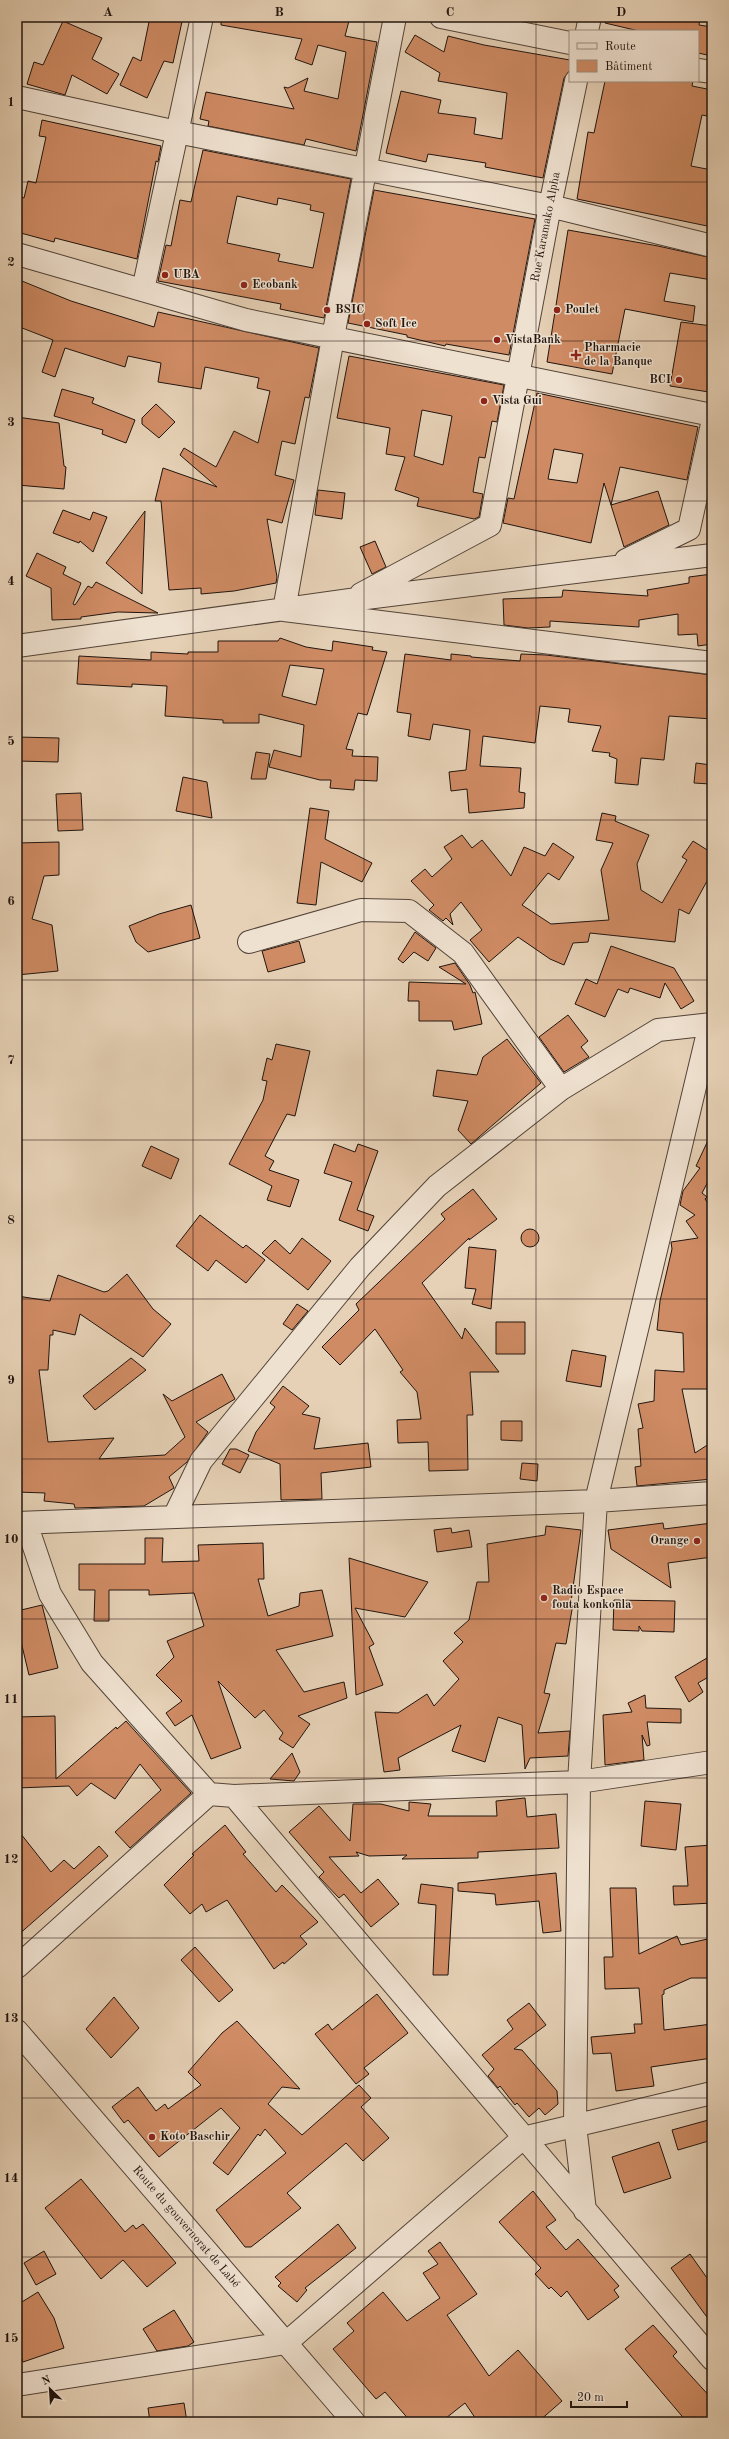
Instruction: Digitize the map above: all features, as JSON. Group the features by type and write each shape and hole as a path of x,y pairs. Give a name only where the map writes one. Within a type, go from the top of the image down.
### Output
{"street":[{"path":"143,290 202,17"},
{"path":"284,610 365,169 395,17"},
{"path":"441,17 569,43"},
{"path":"587,30 590,17"},
{"path":"699,70 712,72"},
{"name":"Rue Karamako Alpha","path":"350,600 490,525 550,206 576,82"},
{"path":"17,97 177,132 550,206 712,246"},
{"path":"17,254 246,320 519,374 712,415"},
{"path":"611,568 688,529 712,424"},
{"path":"17,646 350,600 712,555"},
{"path":"284,610 712,663"},
{"path":"249,942 361,910 409,911 463,953 561,1089"},
{"path":"174,1517 201,1461 360,1267 437,1186 561,1089 658,1030 711,1024 596,1501 579,1782 575,2125 585,2211"},
{"path":"712,1493 596,1501 22,1523 50,1594 92,1663 209,1794 234,1796 579,1782 712,1762"},
{"path":"17,1967 209,1794"},
{"path":"234,1796 712,2359"},
{"name":"Route du gouvernorat de Labé","path":"17,2031 354,2422"},
{"path":"17,2385 286,2343 523,2138 712,2093"}],"building":[{"path":"150,17 183,17 173,63 164,61 147,98 120,85 133,57 141,61"},
{"path":"221,17 350,17 345,36 377,42 356,151 306,139 304,145 208,126 209,121 200,119 206,92 294,109 284,87 288,88 308,78 304,91 338,99 346,52 318,45 312,65 295,59 302,39 221,25"},
{"path":"606,17 700,17 699,25 712,27 712,56 699,53 699,30 635,30 605,23"},
{"path":"63,21 102,38 92,59 119,74 107,94 72,75 65,95 27,84 34,62 43,65"},
{"path":"415,35 444,52 448,36 484,45 569,60 569,71 564,78 543,178 485,167 486,163 428,154 426,162 386,153 401,91 441,100 438,113 476,118 474,134 502,139 507,93 438,81 440,73 405,52"},
{"path":"605,82 693,82 692,86 712,90 712,117 702,115 691,166 712,170 712,227 577,199 588,132 594,133"},
{"path":"42,120 161,146 158,162 156,161 137,259 55,238 54,242 17,232 17,196 24,198 28,181 36,183 46,137 39,136"},
{"path":"203,150 351,179 324,318 280,309 281,304 158,281 166,245 171,246 180,200 191,202","holes":["237,196 277,205 278,198 311,205 310,210 324,213 313,268 278,261 280,254 227,243"]},
{"path":"374,190 535,219 509,355 446,344 445,346 407,337 407,335 348,323"},
{"path":"568,230 658,246 712,258 712,280 670,273 664,301 695,306 693,322 625,309 612,374 547,362"},
{"path":"17,279 71,301 154,327 158,312 319,348 309,398 305,397 295,444 282,441 275,475 294,480 282,523 267,519 277,577 276,583 234,591 201,594 201,588 169,590 161,501 155,501 163,468 217,487 180,455 184,448 216,467 234,431 258,443 270,391 257,388 259,378 205,367 201,389 158,382 161,363 128,356 125,367 65,348 55,377 42,372 53,340 17,326"},
{"path":"681,322 712,326 712,375 709,392 670,386"},
{"path":"349,356 504,385 497,422 492,421 485,458 479,457 473,492 483,494 479,517 474,519 417,506 419,498 395,490 405,457 386,454 390,428 337,418","holes":["422,410 452,416 443,465 414,456"]},
{"path":"62,389 94,398 92,403 135,420 126,443 102,434 103,430 54,416"},
{"path":"537,393 698,427 687,480 620,467 611,505 604,483 591,543 503,523 508,498 514,499","holes":["554,449 583,454 577,483 548,479"]},
{"path":"156,404 175,422 159,438 142,424 142,418"},
{"path":"17,417 59,423 64,466 66,467 64,489 17,485"},
{"path":"318,490 345,493 342,519 315,515"},
{"path":"658,491 669,525 624,547 611,505"},
{"path":"63,510 90,520 93,512 107,517 93,552 80,541 79,543 53,533"},
{"path":"145,511 142,594 106,563"},
{"path":"375,541 386,567 372,574 360,547"},
{"path":"37,553 66,567 63,574 81,583 73,604 75,605 88,586 92,588 96,582 158,613 118,612 81,617 81,619 52,620 51,588 26,576"},
{"path":"712,574 712,644 698,646 697,634 678,635 678,614 639,620 639,627 550,621 550,627 528,628 504,625 503,599 562,597 563,590 648,596 647,590 689,583 689,577"},
{"path":"280,638 306,647 332,651 333,641 373,647 372,650 387,652 367,715 358,713 346,749 353,750 352,756 378,757 377,781 355,780 354,790 330,788 331,780 320,780 269,767 274,750 301,757 304,725 259,714 259,723 223,723 223,720 165,716 167,686 132,684 132,687 77,684 79,656 151,660 151,652 188,654 188,652 218,652 218,641 278,641","holes":["290,665 324,669 316,705 282,696"]},
{"path":"405,654 451,660 451,654 520,661 521,654 546,655 712,675 712,719 669,716 664,760 641,758 638,785 615,783 617,759 609,756 610,753 592,751 601,726 568,722 570,709 540,706 535,743 483,736 480,766 521,768 519,792 525,793 524,808 469,813 467,789 451,791 449,772 466,770 470,730 433,724 430,740 408,736 411,714 397,712"},
{"path":"17,737 59,738 58,762 17,761"},
{"path":"256,752 270,754 266,779 251,779"},
{"path":"696,763 711,765 710,784 694,783"},
{"path":"183,777 207,782 212,818 176,811"},
{"path":"81,793 83,830 58,831 56,794"},
{"path":"310,808 329,811 325,839 372,863 362,882 321,862 316,905 297,903"},
{"path":"602,813 616,816 615,821 649,835 637,864 641,890 662,903 687,860 682,857 693,841 712,853 712,872 689,914 679,909 675,942 590,933 588,942 573,943 564,965 550,959 518,937 489,962 470,940 482,930 461,902 450,914 453,925 446,918 443,921 429,910 434,905 411,881 425,869 432,877 452,859 444,847 462,835 472,848 482,840 511,876 524,847 545,856 553,843 574,857 559,880 548,873 522,905 551,924 609,920 601,870 613,843 596,840"},
{"path":"59,842 59,875 44,876 32,919 52,925 58,971 17,975 17,843"},
{"path":"191,905 200,938 148,952 136,942 129,926 159,914"},
{"path":"415,932 436,948 428,961 414,952 403,963 398,959"},
{"path":"299,941 305,962 268,972 262,951"},
{"path":"611,946 674,968 694,1001 681,1009 665,983 660,998 630,988 628,993 618,989 605,1017 575,1004 586,979 597,984"},
{"path":"455,963 470,985 473,993 475,992 482,1024 454,1030 452,1021 419,1021 419,1001 408,1001 409,982 466,984 439,967"},
{"path":"568,1015 588,1041 581,1047 589,1057 564,1072 539,1037"},
{"path":"507,1039 541,1083 471,1144 458,1130 468,1101 433,1096 437,1070 477,1075 483,1057"},
{"path":"276,1044 310,1051 295,1116 287,1114 265,1156 274,1161 269,1170 299,1180 290,1207 267,1200 272,1186 229,1164 263,1100 267,1081 262,1080 267,1058 272,1060"},
{"path":"712,1132 712,1174 702,1193 707,1197 705,1199 709,1205 712,1203 712,1389 682,1389 695,1453 712,1442 712,1479 637,1486 635,1467 641,1466 638,1429 643,1428 638,1404 654,1401 655,1370 684,1372 683,1333 657,1330 660,1301 672,1249 671,1242 698,1238 686,1221 695,1215 680,1205 683,1191 700,1168 696,1166"},
{"path":"334,1144 355,1152 358,1144 378,1151 357,1210 374,1216 368,1231 339,1220 352,1182 324,1173"},
{"path":"151,1146 179,1159 171,1179 142,1166"},
{"path":"473,1189 497,1219 469,1240 469,1238 422,1283 462,1339 465,1328 499,1372 470,1372 473,1415 467,1415 468,1470 429,1471 428,1442 398,1443 397,1420 421,1419 417,1392 400,1372 403,1370 375,1329 340,1365 322,1347 359,1310 356,1304 445,1219 441,1214"},
{"path":"200,1215 243,1248 246,1245 265,1260 246,1283 216,1260 208,1271 176,1246"},
{"path":"526,1229 534,1229 539,1234 537,1245 534,1247 526,1247 521,1242 521,1234"},
{"path":"302,1238 331,1261 308,1290 262,1253 275,1240 290,1254"},
{"path":"469,1247 496,1250 491,1309 472,1304 476,1289 465,1288"},
{"path":"127,1274 153,1309 171,1324 143,1357 80,1314 75,1335 53,1330 53,1335 50,1335 48,1370 39,1370 48,1442 114,1438 99,1459 165,1455 185,1437 163,1394 172,1401 222,1374 235,1399 196,1422 208,1432 187,1462 169,1477 174,1488 144,1506 75,1508 74,1504 44,1501 45,1493 17,1492 17,1473 22,1473 17,1446 17,1296 50,1301 58,1275 104,1292 108,1291"},
{"path":"297,1304 308,1311 292,1330 283,1324"},
{"path":"496,1322 525,1322 525,1354 496,1354"},
{"path":"572,1350 606,1356 601,1387 566,1381"},
{"path":"131,1358 146,1370 95,1410 83,1396"},
{"path":"283,1386 309,1406 302,1414 320,1418 314,1449 368,1443 371,1467 321,1473 322,1499 281,1500 280,1464 248,1451 256,1432 275,1407 270,1403"},
{"path":"501,1421 522,1421 522,1441 501,1440"},
{"path":"230,1449 236,1449 249,1455 240,1473 222,1464"},
{"path":"522,1463 538,1464 537,1481 520,1479"},
{"path":"663,1523 664,1529 712,1523 712,1557 668,1563 671,1588 611,1549 608,1530"},
{"path":"546,1526 581,1530 571,1602 573,1604 566,1644 556,1643 544,1693 550,1694 538,1733 570,1731 568,1756 530,1758 525,1769 522,1725 498,1717 485,1762 452,1751 461,1725 398,1758 400,1770 384,1772 375,1712 398,1713 427,1694 434,1706 459,1679 443,1661 463,1642 454,1633 469,1620 477,1582 489,1582 487,1544 545,1535"},
{"path":"451,1528 452,1533 469,1530 472,1547 437,1552 434,1530"},
{"path":"145,1538 163,1538 162,1562 199,1561 198,1545 263,1543 264,1579 258,1579 268,1616 299,1606 300,1593 322,1590 333,1636 276,1650 304,1692 344,1682 347,1698 298,1716 310,1724 293,1748 279,1739 283,1733 264,1710 255,1718 218,1681 241,1748 211,1759 192,1715 175,1726 166,1713 182,1701 156,1675 174,1657 167,1641 204,1626 194,1593 149,1595 149,1590 109,1590 109,1621 94,1621 95,1590 79,1590 79,1564 145,1564"},
{"path":"349,1558 428,1582 405,1617 355,1608 374,1644 369,1647 383,1685 356,1695"},
{"path":"614,1600 675,1601 674,1632 642,1631 639,1626 639,1631 613,1630"},
{"path":"42,1605 58,1668 29,1675 17,1625 17,1611"},
{"path":"712,1655 712,1675 698,1683 703,1692 689,1702 675,1677"},
{"path":"645,1695 646,1708 681,1709 681,1723 647,1722 650,1745 647,1746 642,1735 644,1760 605,1765 603,1715 632,1712 628,1703"},
{"path":"55,1716 56,1779 116,1727 117,1729 126,1721 191,1793 130,1848 115,1832 161,1790 140,1764 115,1799 91,1783 77,1796 69,1786 17,1788 17,1717"},
{"path":"292,1753 300,1772 294,1781 270,1779"},
{"path":"525,1798 527,1817 556,1814 559,1848 478,1852 478,1858 402,1859 407,1855 369,1856 356,1852 359,1856 329,1857 361,1893 378,1879 399,1904 371,1927 344,1894 339,1898 319,1877 324,1872 289,1832 319,1806 350,1841 353,1804 381,1804 409,1811 409,1802 431,1804 428,1816 497,1816 496,1801"},
{"path":"645,1801 681,1804 676,1850 641,1846"},
{"path":"225,1825 246,1852 243,1854 276,1892 282,1885 318,1922 300,1936 307,1944 284,1964 283,1962 274,1969 227,1900 206,1912 202,1904 190,1914 164,1885 194,1855 192,1854"},
{"path":"17,1829 51,1872 64,1860 74,1869 99,1846 108,1856 17,1936"},
{"path":"712,1845 712,1903 674,1905 673,1886 688,1886 685,1847"},
{"path":"556,1873 561,1931 543,1933 539,1901 496,1905 495,1894 458,1891 458,1883"},
{"path":"421,1884 453,1888 448,1975 433,1975 436,1905 418,1903"},
{"path":"610,1888 636,1888 639,1954 677,1936 681,1945 712,1938 712,1978 691,1978 664,1990 664,1994 662,1995 664,2030 712,2024 712,2058 651,2067 654,2086 616,2091 611,2053 593,2054 591,2037 635,2033 634,2024 642,2024 639,1988 605,1989 604,1957 613,1957"},
{"path":"195,1947 233,1990 219,2002 181,1960"},
{"path":"377,1994 408,2033 364,2068 369,2074 356,2084 315,2034 328,2024 332,2030"},
{"path":"114,1997 139,2028 111,2058 86,2029"},
{"path":"529,2003 546,2025 514,2049 522,2050 557,2091 558,2104 545,2115 539,2108 529,2117 517,2103 515,2105 500,2086 498,2088 488,2076 494,2069 482,2055 513,2029 507,2020"},
{"path":"237,2021 300,2089 282,2087 268,2104 302,2135 359,2085 371,2098 361,2107 389,2138 363,2161 346,2143 287,2193 301,2208 251,2247 245,2247 216,2210 286,2153 265,2129 260,2136 258,2134 228,2175 213,2163 240,2128 221,2108 159,2157 128,2120 124,2123 112,2107 138,2087 156,2111 165,2104 168,2109 201,2085 188,2072 222,2033"},
{"path":"712,2119 712,2140 678,2150 672,2130"},
{"path":"659,2142 671,2178 624,2193 612,2157"},
{"path":"81,2179 125,2232 133,2225 136,2229 143,2224 176,2263 147,2287 123,2260 101,2279 45,2208"},
{"path":"533,2191 556,2220 546,2227 566,2250 578,2239 619,2286 614,2290 619,2297 588,2320 567,2291 561,2297 551,2287 549,2289 535,2274 541,2268 499,2222"},
{"path":"338,2224 356,2248 305,2288 307,2290 297,2302 278,2286 281,2283 275,2277"},
{"path":"440,2242 477,2294 447,2315 489,2376 518,2350 562,2401 538,2422 478,2422 465,2403 441,2422 411,2422 385,2392 376,2399 333,2349 354,2331 347,2323 383,2292 407,2321 440,2298 423,2273 438,2264 428,2251"},
{"path":"44,2251 56,2274 36,2285 24,2263"},
{"path":"690,2254 712,2285 712,2324 671,2268"},
{"path":"38,2292 54,2318 64,2348 23,2362 17,2345 17,2305"},
{"path":"174,2310 194,2342 188,2346 157,2351 143,2329"},
{"path":"653,2325 677,2352 673,2356 712,2399 712,2422 687,2422 625,2349"},
{"path":"184,2403 187,2422 150,2422 148,2408"}],"place":[{"name":"UBA","path":"165,275"},
{"name":"Ecobank","path":"244,285"},
{"name":"BSIC","path":"327,310"},
{"name":"Poulet","path":"557,310"},
{"name":"Soft Ice","path":"367,324"},
{"name":"VistaBank","path":"497,340"},
{"name":"Pharmacie de la Banque","path":"576,355"},
{"name":"BCI","path":"679,380"},
{"name":"Vista Gui","path":"484,401"},
{"name":"Orange","path":"697,1541"},
{"name":"Radio Espace fouta konkonla","path":"544,1598"},
{"name":"Koto Baschir","path":"152,2137"}]}
